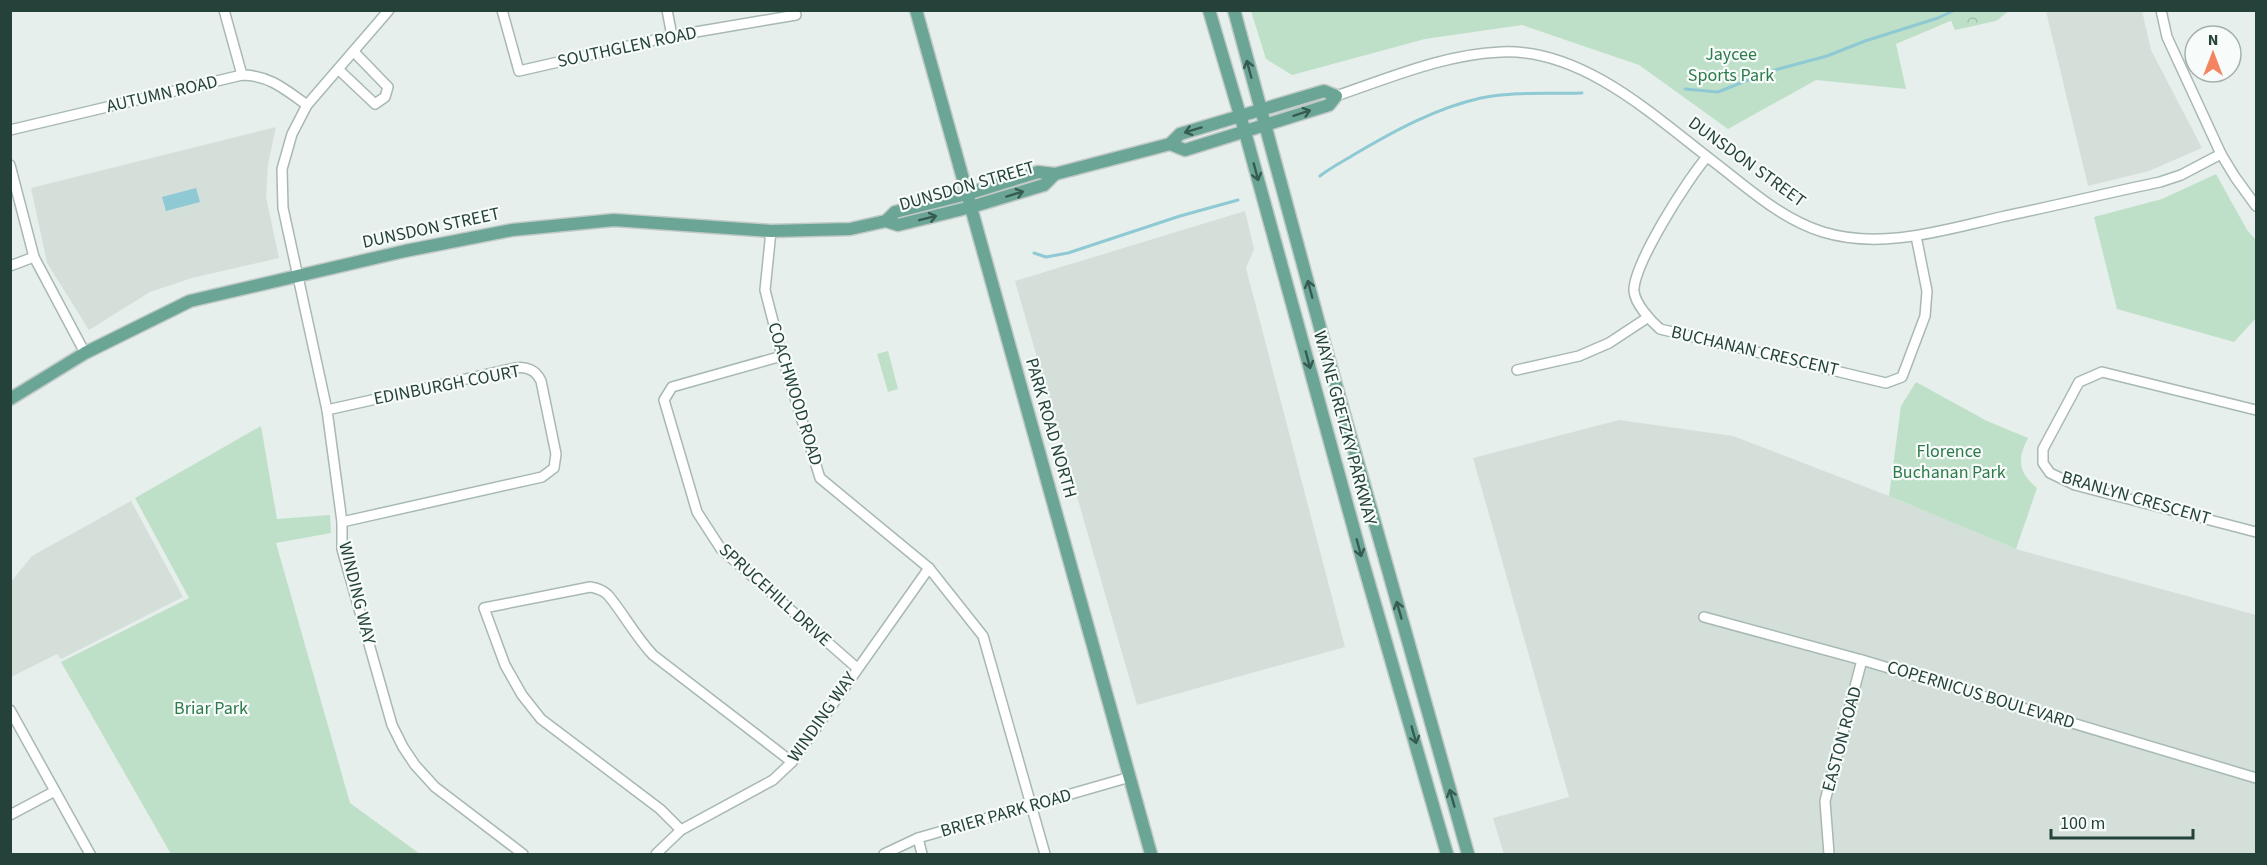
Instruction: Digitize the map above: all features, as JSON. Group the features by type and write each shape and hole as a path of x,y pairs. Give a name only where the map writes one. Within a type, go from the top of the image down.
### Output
{"main road":[{"name":"PARK ROAD NORTH","path":"916,10 1151,855"},
{"name":"WAYNE GRETZKY PARKWAY","path":"1209,10 1447,855"},
{"name":"WAYNE GRETZKY PARKWAY","path":"1234,10 1264,126 1468,855"},
{"name":"DUNSDON STREET","path":"886,221 895,212 967,194 1038,172 1055,174 1170,144 1180,134 1324,91 1336,96 1329,105 1185,150 1170,144"},
{"name":"DUNSDON STREET","path":"10,399 85,353 190,301 297,276 512,230 614,220 771,231 850,229 886,221 898,225 971,207 1044,185 1055,174"}],"street":[{"path":"224,10 242,75"},
{"name":"WINDING WAY","path":"389,10 307,105 292,134 282,169 283,208 327,410 342,522 342,549 392,724 415,765 435,787 523,855"},
{"name":"SOUTHGLEN ROAD","path":"502,10 519,71 672,36 795,15"},
{"path":"667,10 672,36"},
{"path":"2161,10 2167,37 2221,154 2256,206"},
{"path":"338,69 375,104 385,97 388,87 354,52"},
{"name":"DUNSDON STREET","path":"1336,96 1421,67 1467,55 1503,52 1537,54 1568,65 1620,91 1784,216 1824,232 1866,240 1916,236 2160,182 2181,175 2221,154"},
{"name":"AUTUMN ROAD","path":"10,130 242,75 262,77 274,82 307,105"},
{"name":"BUCHANAN CRESCENT","path":"1707,157 1693,172 1639,266 1634,292 1647,318 1660,329 1886,383 1902,377 1925,316 1927,291 1916,236"},
{"path":"10,165 34,257 85,353"},
{"name":"COACHWOOD ROAD","path":"771,231 765,290 782,356 820,478 929,568 983,636 1044,855"},
{"path":"10,266 34,257"},
{"path":"1516,370 1580,356 1609,343 1647,318"},
{"name":"SPRUCEHILL DRIVE","path":"782,356 672,387 664,400 697,512 721,549 857,668"},
{"name":"EDINBURGH COURT","path":"327,410 514,368 526,368 535,372 541,381 556,454 554,468 542,477 342,522"},
{"name":"BRANLYN CRESCENT","path":"2256,410 2102,372 2079,382 2043,448 2043,463 2050,473 2075,484 2256,532"},
{"name":"WINDING WAY","path":"656,855 681,830 773,780 792,762 929,568"},
{"path":"681,830 660,809 541,718 522,694 505,665 484,608 590,587 600,590 608,596 639,640 653,655 792,762"},
{"name":"COPERNICUS BOULEVARD","path":"1704,617 1862,660 2256,778"},
{"name":"EASTON ROAD","path":"1829,855 1825,801 1862,660"},
{"path":"10,710 90,855"},
{"name":"BRIER PARK ROAD","path":"885,855 918,838 1130,777"},
{"path":"10,815 55,791"},
{"path":"918,838 922,855"}],"shaded area":[{"path":"2046,11 2142,11 2151,50 2202,148 2149,171 2088,186"},
{"path":"276,127 268,164 266,197 279,258 192,278 150,292 89,330 47,263 31,188"},
{"path":"1245,211 1254,249 1246,268 1345,647 1137,705 1015,281"},
{"path":"1619,420 1733,436 1889,496 2016,549 2256,615 2256,854 1504,854 1493,818 1569,797 1473,458"},
{"path":"131,501 183,597 61,659 57,654 11,677 11,582 32,556"}],"green space":[{"name":"Jaycee Sports Park","path":"1251,10 1974,11 1896,44 1906,89 1816,80 1728,129 1639,65 1522,25 1425,39 1292,75 1266,59"},
{"path":"1947,11 2009,11 1996,21 1955,30"},
{"path":"2216,174 2247,230 2256,240 2256,318 2234,342 2117,309 2094,217 2162,199"},
{"path":"888,351 898,389 888,392 877,354"},
{"name":"Florence Buchanan Park","path":"1916,382 1987,421 2028,438 2022,453 2021,465 2026,477 2037,488 2016,549 1889,496 1901,406"},
{"name":"Briar Park","path":"261,426 277,519 330,515 331,533 276,543 350,803 420,854 171,854 61,662 189,598 135,498"}],"water":[{"path":"196,188 200,202 166,211 162,197"}],"waterway":[{"path":"1685,89 1718,92 1771,71 1827,56 1955,10"},
{"path":"1320,176 1400,129 1464,102 1506,94 1582,93"},
{"path":"1034,253 1046,257 1068,253 1180,216 1238,200"}]}
